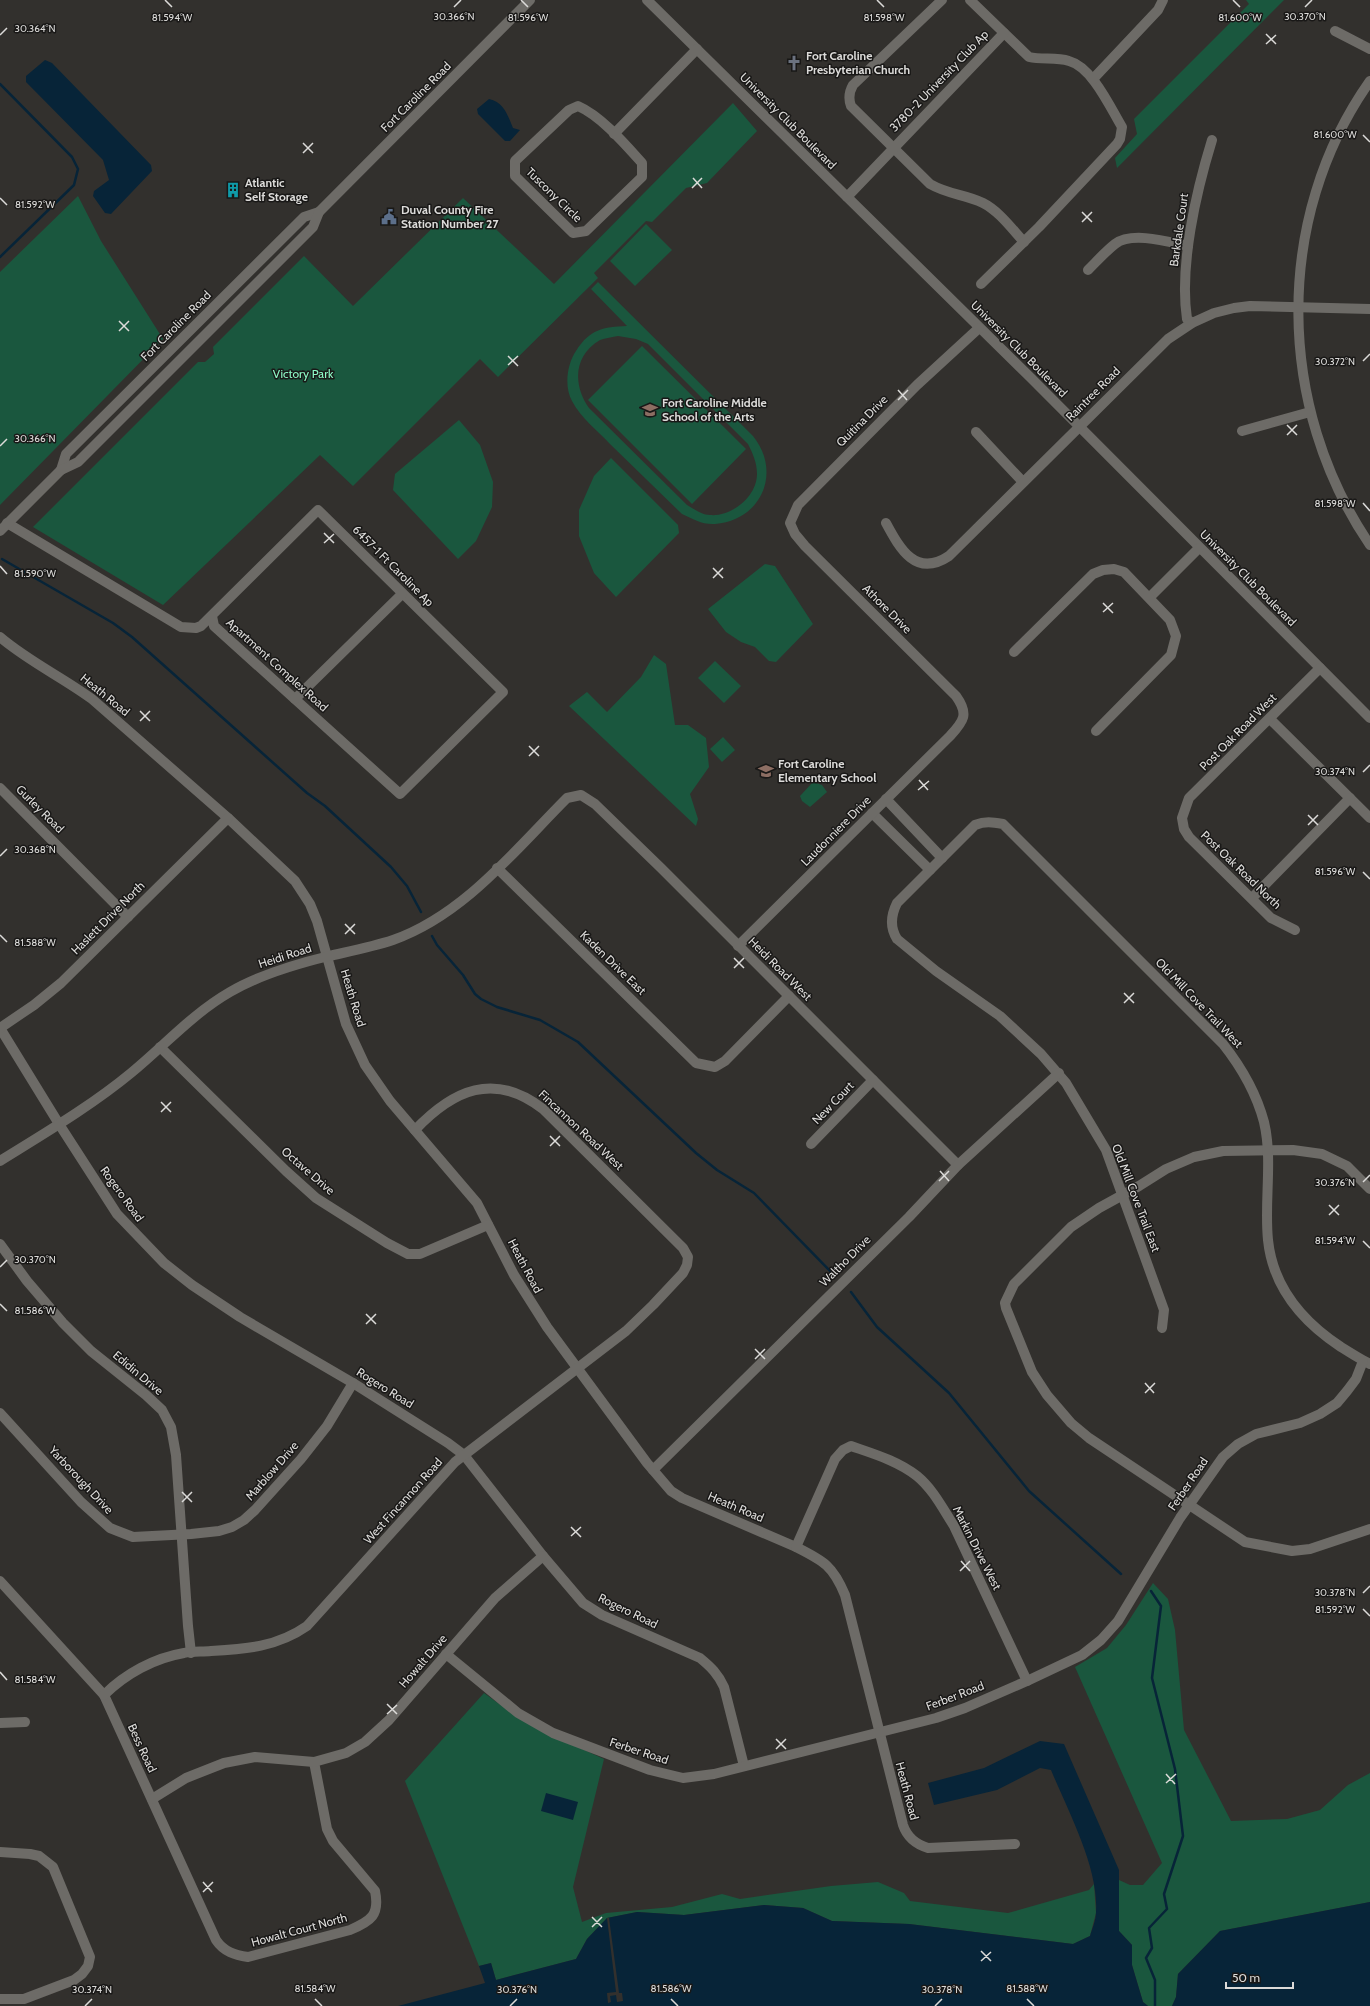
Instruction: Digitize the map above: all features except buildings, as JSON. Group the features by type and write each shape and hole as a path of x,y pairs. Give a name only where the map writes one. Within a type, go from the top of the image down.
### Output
{"street":[{"name":"Fort Caroline Road","path":"4,527 61,470 78,462 280,261 313,227 319,212 530,0"},
{"name":"University Club Boulevard","path":"647,0 979,328 1370,718"},
{"path":"942,0 850,89 848,95 852,106 930,184 946,192 983,203 992,209 1024,242"},
{"path":"970,0 1029,57 1073,62 1080,66 1093,79 1122,127 1120,139 1074,190 981,284"},
{"path":"1093,79 1158,10 1163,0"},
{"path":"1335,31 1370,49"},
{"name":"3780-2 University Club Ap","path":"847,197 893,147 1004,33"},
{"path":"614,134 697,49"},
{"path":"1370,80 1326,162 1312,204 1306,228 1300,266 1298,307 1300,362 1310,412 1318,440 1334,481 1352,518 1370,545"},
{"name":"Tuscony Circle","path":"578,106 584,109 614,134 642,163 642,177 586,231 573,233 515,176 515,161 569,110 578,106"},
{"name":"Barkdale Court","path":"1192,323 1187,319 1185,308 1188,246 1201,178 1212,140"},
{"name":"Fort Caroline Road","path":"61,470 66,454 88,432 304,217 319,212"},
{"path":"1088,270 1116,243 1127,238 1136,237 1188,246"},
{"name":"Raintree Road","path":"886,523 898,544 909,558 925,564 936,563 949,556 1168,339 1192,323 1214,313 1250,306 1370,309"},
{"name":"Quitina Drive","path":"790,523 798,505 917,385 979,328"},
{"path":"1242,431 1310,412"},
{"path":"976,432 1024,482"},
{"name":"6457-1 Ft Caroline Ap","path":"212,616 318,510 503,692 449,744"},
{"name":"Athore Drive","path":"790,523 795,534 805,546 956,696 962,705 965,714"},
{"name":"Apartment Complex Road","path":"4,527 181,627 196,628 201,626 212,616"},
{"path":"1150,597 1199,548"},
{"path":"1014,652 1093,574 1102,570 1124,572 1150,597 1173,625 1176,636 1171,656 1096,732"},
{"path":"295,699 402,594"},
{"name":"Apartment Complex Road","path":"212,616 214,626 400,794 449,744"},
{"name":"Heath Road","path":"0,637 24,656 71,684 92,699 228,818 295,881 310,904 317,921 346,1024 365,1065 390,1101 477,1203 529,1301 577,1370 653,1470 671,1491 682,1498 796,1547 823,1561 831,1568 839,1580 846,1596 879,1733 903,1825 908,1836 921,1846 934,1848 1015,1844"},
{"name":"Post Oak Road West","path":"1182,818 1189,798 1320,668"},
{"name":"Laudonniere Drive","path":"738,946 950,736 960,724 965,714"},
{"path":"1270,719 1370,818"},
{"name":"Gurley Road","path":"0,788 128,917"},
{"name":"Heidi Road","path":"0,1161 59,1124 112,1088 192,1018 239,988 254,980 327,956 393,940 421,927 449,910 497,868 567,798 581,795"},
{"name":"Heidi Road West","path":"581,795 595,804 958,1165"},
{"path":"1252,898 1350,798"},
{"path":"872,813 930,870 942,858 886,799"},
{"name":"Haslett Drive North","path":"0,1028 34,1005 61,983 228,818"},
{"name":"Post Oak Road North","path":"1182,818 1184,829 1188,837 1271,918 1295,930"},
{"name":"Old Mill Cove Trail West","path":"942,858 975,826 992,822 1003,824 1223,1044 1240,1064 1253,1090 1264,1122 1267,1150 1268,1240 1276,1274 1285,1293 1306,1320 1320,1332 1366,1362"},
{"name":"Kaden Drive East","path":"497,868 696,1063 715,1067 725,1061 788,996"},
{"name":"Old Mill Cove Trail East","path":"930,870 897,903 893,911 892,924 897,939 936,971 1000,1016 1026,1038 1059,1073 1106,1150 1164,1310 1162,1328"},
{"name":"Rogero Road","path":"0,1028 117,1214 164,1263 192,1285 240,1317 448,1442 464,1455 543,1556 583,1603 602,1615 700,1658 715,1671 724,1687 744,1766"},
{"name":"Octave Drive","path":"160,1047 286,1171 316,1198 387,1243 408,1254 420,1254 488,1225"},
{"name":"Waltho Drive","path":"653,1470 909,1216 958,1165 1059,1073"},
{"name":"New Court","path":"811,1144 873,1080"},
{"name":"Fincannon Road West","path":"415,1130 442,1105 468,1091 487,1088 500,1088 510,1090 529,1098 683,1248 688,1256"},
{"path":"1370,1189 1347,1166 1332,1158 1314,1152 1293,1150 1223,1151 1194,1157 1166,1169 1098,1208 1071,1227 1014,1284 1005,1303 1010,1322 1032,1372 1060,1412 1089,1438 1245,1542 1292,1551 1310,1549 1370,1529"},
{"name":"Edidin Drive","path":"0,1244 27,1281 63,1323 91,1351 146,1395 162,1410 171,1427 175,1441 191,1653"},
{"name":"West Fincannon Road","path":"104,1695 145,1665 172,1656 268,1645 284,1640 307,1626 446,1471 464,1455 626,1331 683,1273 688,1265 688,1256"},
{"name":"Ferber Road","path":"446,1654 518,1712 553,1733 604,1754 650,1770 683,1778 714,1774 936,1718 965,1708 1027,1681 1082,1654 1101,1640 1118,1621 1212,1470 1223,1457 1233,1448 1256,1434 1300,1423 1320,1414 1337,1402 1347,1391 1366,1362"},
{"name":"Marblow Drive","path":"182,1534 219,1531 232,1527 244,1520 327,1426 353,1384"},
{"name":"Yarborough Drive","path":"0,1413 81,1502 110,1528 134,1537 182,1534"},
{"name":"Markin Drive West","path":"796,1547 834,1459 843,1450 851,1446 893,1462 917,1476 930,1490 954,1526 1027,1681"},
{"name":"Howalt Drive","path":"152,1799 186,1778 211,1767 238,1759 268,1757 314,1762 346,1753 365,1742 389,1720 495,1598 543,1556"},
{"name":"Bess Road","path":"0,1581 104,1695 216,1940 226,1950"},
{"path":"0,1723 25,1722"},
{"name":"Howalt Court North","path":"226,1950 233,1954 248,1957 350,1930 363,1924 375,1913 377,1902 375,1891 333,1840 327,1829 314,1762"},
{"path":"0,1852 35,1855 48,1861 53,1866 89,1952 88,1966 82,1974 74,1980 24,1999 0,1998"}],"green space":[{"path":"1246,0 1284,0 1117,168 1115,158 1137,134 1134,119 1249,4"},
{"name":"Victory Park","path":"733,103 757,131 707,183 686,188 652,222 646,221 594,273 598,278 498,377 480,359 353,486 320,455 163,605 33,527 198,362 205,362 214,354 213,347 304,256 353,306 463,198 554,284"},
{"path":"78,196 101,241 163,339 0,505 0,272"},
{"path":"646,224 672,250 635,286 610,261"},
{"path":"598,282 753,436 762,450 766,464 766,479 762,492 755,504 745,514 731,521 706,524 682,514 580,413 572,401 567,382 570,362 573,356 586,338 592,334 611,327 627,326 591,289","holes":["618,336 636,339 648,344 748,444 756,466 756,482 748,498 734,509 718,515 707,515 687,505 589,408 580,390 578,381 580,362 585,354 600,340"]},
{"path":"642,346 746,449 692,504 588,400"},
{"path":"459,420 480,445 493,482 492,507 476,541 458,559 393,490 395,474"},
{"path":"611,458 678,525 679,533 616,597 594,573 579,536 579,510 594,476"},
{"path":"765,564 775,566 813,624 776,662 769,661 755,647 741,642 726,632 708,609"},
{"path":"654,655 666,664 675,725 688,725 706,738 709,767 690,794 698,819 696,826 569,706 587,692 607,712 641,677"},
{"path":"715,661 741,686 724,703 698,678"},
{"path":"723,737 735,750 722,762 710,749"},
{"path":"813,782 822,785 827,792 810,807 802,801 800,796"},
{"path":"1153,1583 1168,1599 1175,1630 1184,1730 1231,1821 1287,1819 1320,1810 1348,1785 1370,1773 1370,1902 1220,1931 1178,1974 1176,1997 1172,2006 1148,2006 1143,2002 1132,1965 1132,1945 1119,1931 1119,1880 1130,1885 1143,1885 1162,1863 1075,1667 1107,1648 1126,1625"},
{"path":"484,1693 513,1713 542,1730 604,1759 573,1887 582,1922 606,1913 672,1907 722,1894 740,1899 831,1886 878,1882 904,1893 910,1901 1008,1913 1089,1890 1094,1884 1096,1913 1090,1936 1073,1944 909,1924 832,1921 803,1908 764,1905 684,1915 637,1912 607,1918 587,1939 576,1959 496,1980 491,1963 479,1966 405,1781"}],"water":[{"path":"45,60 52,63 151,165 152,171 111,214 105,213 93,196 94,191 109,180 103,160 26,82 26,76"},
{"path":"489,99 502,106 513,128 520,130 510,141 505,141 478,114 477,109"},
{"path":"1040,1741 1064,1744 1119,1870 1119,1931 1132,1945 1132,1965 1143,2002 1148,2006 398,2006 485,1983 479,1966 491,1963 496,1980 576,1959 587,1939 607,1918 637,1912 684,1915 764,1905 803,1908 832,1921 909,1924 1073,1944 1090,1936 1096,1915 1096,1895 1088,1859 1074,1821 1051,1770 1040,1768 997,1790 934,1805 928,1783 984,1768"},
{"path":"546,1793 578,1802 573,1820 541,1811"},
{"path":"1370,1902 1370,2006 1172,2006 1176,1997 1178,1974 1220,1931"}],"pier":[{"path":"607,1918 609,1918 619,1993 622,1993 623,2001 617,2002 616,1995 610,1996 611,2002 608,2003 607,1993 616,1992"}],"waterway":[{"path":"0,84 72,157 78,169 74,185 0,257"},
{"path":"2,559 113,623 132,637 307,793 325,806 391,867 407,886 421,912"},
{"path":"432,936 437,945 463,975 475,994 481,999 497,1007 540,1020 578,1042 696,1153 717,1170 754,1193 832,1273"},
{"path":"851,1292 877,1327 949,1393 1029,1491 1121,1574"},
{"path":"1151,1591 1161,1606 1152,1678 1175,1769 1183,1836 1164,1894 1167,1909 1149,1928 1152,1948 1146,1958 1155,1980 1155,2006"}],"place":[{"name":"Fort Caroline Presbyterian Church","path":"794,63"},
{"name":"Atlantic Self Storage","path":"233,190"},
{"name":"Duval County Fire Station Number 27","path":"389,217"},
{"name":"Fort Caroline Middle School of the Arts","path":"650,410"},
{"name":"Fort Caroline Elementary School","path":"766,771"}]}
